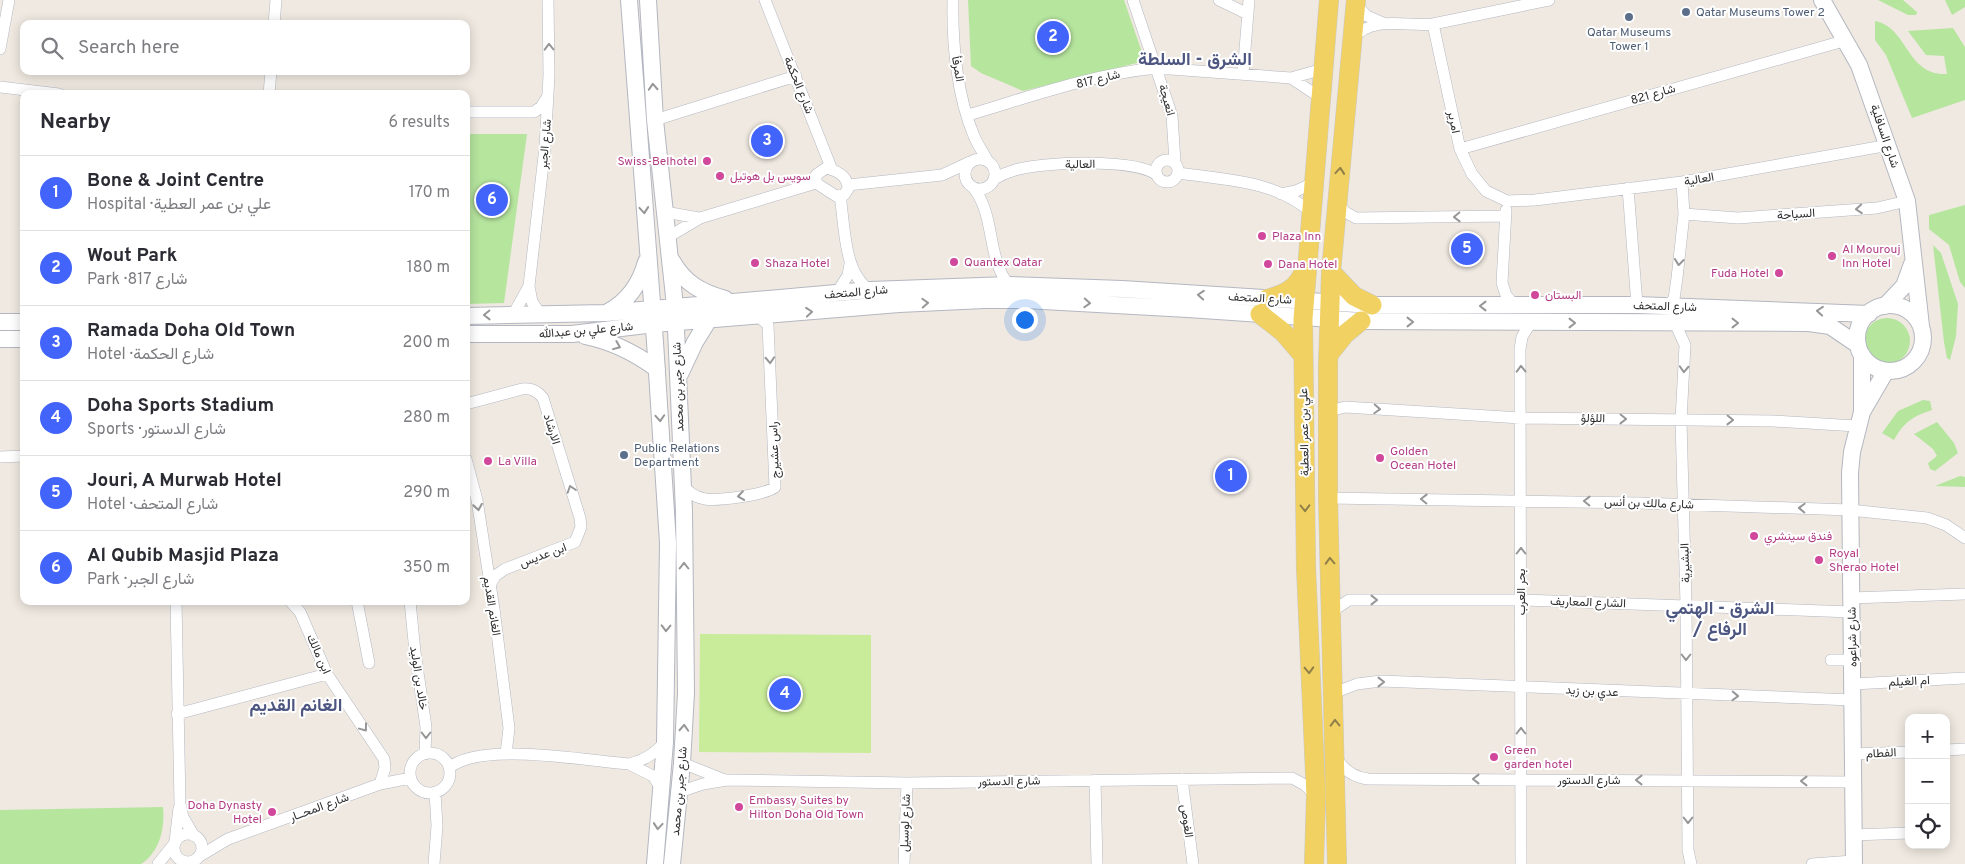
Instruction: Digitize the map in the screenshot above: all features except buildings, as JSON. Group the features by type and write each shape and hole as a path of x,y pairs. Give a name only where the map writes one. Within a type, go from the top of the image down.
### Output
{"main road":[{"name":"علي بن عمر العطية","path":"1330,0 1315,182 1306,262 1328,354 1328,498 1337,864"},
{"path":"1329,530 1322,509 1318,474 1316,310 1336,75 1337,26 1330,0"},
{"name":"علي بن عمر العطية","path":"1314,864 1316,796 1313,762 1306,568 1302,354 1331,272 1356,2"},
{"path":"1302,354 1264,307 1296,285 1302,276 1306,262"},
{"path":"1331,272 1354,296 1372,305"},
{"path":"1328,354 1345,334 1361,321"}],"street":[{"path":"0,49 9,0"},
{"path":"274,20 276,0"},
{"name":"شارع الجبر","path":"541,315 532,302 529,286 546,130 548,0"},
{"path":"629,0 653,316"},
{"name":"شارع جبر بن محمد","path":"648,0 655,120 676,314 682,482 686,693 680,792 672,864"},
{"name":"شارع الحكمة","path":"765,0 832,170"},
{"name":"المرفأ","path":"952,0 956,58 968,116 974,137 989,162"},
{"name":"انعيجة","path":"1133,0 1172,116 1174,144 1169,165"},
{"path":"1218,0 1248,14"},
{"path":"1243,74 1249,0"},
{"path":"1356,2 1368,16 1384,23 1415,26 1549,0"},
{"name":"شارع السافلية","path":"1822,0 1847,40 1859,65 1889,145 1906,201 1921,326"},
{"name":"شارع السافلية","path":"1827,0 1833,18"},
{"path":"1353,38 1367,27 1384,23"},
{"name":"امرير","path":"1433,24 1460,150 1472,174 1486,192 1507,201"},
{"name":"شارع 821","path":"1460,150 1847,40"},
{"name":"شارع 817","path":"968,116 1039,94 1135,70 1157,68 1291,78 1324,69"},
{"path":"269,90 271,75"},
{"path":"655,120 796,76"},
{"name":"شارع 817","path":"1291,78 1321,98"},
{"path":"0,87 25,90"},
{"path":"470,112 534,112 545,103 548,94"},
{"path":"534,112 546,130"},
{"name":"المرفأ","path":"970,162 974,137"},
{"name":"العالية","path":"1507,201 1682,182 1889,145"},
{"path":"848,185 942,175 976,159 989,162 994,168 993,181 985,207"},
{"path":"970,162 964,173 985,207 997,264 1009,285"},
{"name":"العالية","path":"989,162 1017,169 1080,164 1142,168 1169,165 1252,182 1301,203 1312,213"},
{"path":"1169,165 1174,180 1167,182 1157,175 1169,165"},
{"path":"816,183 818,172 826,168 842,174 848,185 847,192 840,196"},
{"name":"العالية","path":"1142,168 1157,175"},
{"name":"العالية","path":"993,181 1017,169"},
{"path":"942,175 971,186 983,188 993,181"},
{"path":"1281,194 1296,191 1315,182"},
{"path":"1667,306 1674,299 1675,293 1684,214 1682,182"},
{"path":"668,237 700,218 816,183 840,196"},
{"path":"1628,188 1637,305"},
{"path":"840,196 850,262 857,279 870,290"},
{"path":"1507,201 1502,284 1506,295 1514,305"},
{"name":"السياحة","path":"1684,214 1738,218 1877,208 1906,201"},
{"path":"1338,203 1345,212 1356,218 1505,216"},
{"path":"665,212 683,217 700,218"},
{"path":"606,313 620,304 632,292 643,275 648,256"},
{"path":"670,257 682,278 692,286 704,293 735,303"},
{"path":"838,293 848,275 850,262"},
{"name":"شارع السافلية","path":"1885,306 1904,286 1913,262"},
{"path":"988,285 997,264"},
{"name":"شارع المتحف","path":"676,314 735,303 870,290 988,285 1122,289 1264,307"},
{"name":"شارع الجبر","path":"513,315 529,286"},
{"name":"شارع المتحف","path":"676,314 708,321 899,304 984,300 1316,310 1372,305 1637,305 1869,314"},
{"path":"1885,306 1906,310 1921,326 1923,343 1916,358 1901,369 1886,371 1877,368 1860,350 1859,328 1869,314 1885,306"},
{"name":"شارع المتحف","path":"1316,310 1361,321 1818,324 1830,326 1860,350"},
{"name":"شارع علي بن عبدالله","path":"470,316 606,313 653,316"},
{"name":"شارع علي بن عبدالله","path":"470,334 572,334 653,316 676,314"},
{"name":"شارع جبر بن محمد","path":"653,316 668,544 665,742 655,864"},
{"name":"راس عشيرج","path":"682,482 691,494 706,499 765,492 775,487 768,325 758,316"},
{"path":"677,381 691,350 708,321"},
{"path":"0,322 20,322"},
{"name":"بحر العرب","path":"1521,864 1520,343 1524,331 1531,322"},
{"name":"البشيرية","path":"1675,323 1685,345 1682,420 1682,504 1686,605 1688,850 1691,864"},
{"path":"572,334 614,344 634,353 657,369"},
{"path":"0,339 20,339"},
{"name":"شارع شراعوه","path":"1854,862 1850,474 1860,419 1860,350"},
{"name":"شارع شراعوه","path":"1860,419 1886,371"},
{"name":"الارشاد","path":"470,404 528,388 539,393 578,509 581,527 578,536"},
{"name":"اللؤلؤ","path":"1329,411 1345,407 1521,418 1773,421 1860,419"},
{"path":"0,457 20,456"},
{"name":"الغانم القديم","path":"470,475 477,500 509,728 506,754"},
{"name":"شارع مالك بن أنس","path":"1328,498 1521,500 1850,510 1927,518 1946,525 1965,538"},
{"name":"ابن عديس","path":"489,587 495,576 505,569 573,544 578,536"},
{"name":"ابن عديس","path":"486,562 495,568 505,569"},
{"name":"الشارع المعاريف","path":"1332,616 1337,608 1349,600 1521,600 1686,605 1851,605 1965,594"},
{"path":"176,605 180,804 175,853 178,862 187,862 196,860 201,847 183,817 180,804"},
{"name":"ابن مالك","path":"294,605 300,612 327,674 384,759 385,768 380,784"},
{"path":"358,605 370,663"},
{"name":"خالد بن الوليد","path":"410,605 426,726 425,754"},
{"path":"1831,660 1852,660"},
{"path":"177,714 327,674"},
{"name":"ام الغيلم","path":"1852,684 1965,678"},
{"name":"عدي بن زيد","path":"1334,693 1357,684 1381,681 1686,695 1852,700"},
{"path":"630,764 654,754 665,742"},
{"path":"1950,750 1965,749"},
{"name":"الفطام","path":"1852,754 1905,752"},
{"path":"449,768 440,756 425,754 413,763 410,778 420,790 435,792 447,783 449,768 456,762 483,755 506,754 630,764 652,776 662,790"},
{"name":"شارع الدستور","path":"1335,755 1344,769 1360,778 1852,782"},
{"path":"1292,778 1304,772 1313,762"},
{"name":"شارع الدستور","path":"682,763 727,780"},
{"name":"شارع المحــار","path":"196,860 228,839 380,784 410,778"},
{"path":"1292,778 1305,785 1316,796"},
{"name":"شارع الدستور","path":"680,792 703,784 727,780 907,783 1292,778"},
{"name":"الغوص","path":"1182,779 1193,864"},
{"path":"1095,780 1098,864"},
{"name":"شارع لوسيل","path":"904,864 907,783"},
{"path":"434,864 437,826 435,792"},
{"path":"1853,835 1905,833"},
{"path":"158,864 183,835 196,837"},
{"name":"شارع المحــار","path":"196,837 228,839"},
{"path":"1812,864 1854,862"}],"green space":[{"path":"968,0 1124,0 1145,61 1023,91 981,73 971,66"},
{"path":"1878,0 1903,0 1917,12 1916,15 1908,15"},
{"path":"1945,0 1965,0 1965,7 1952,15"},
{"path":"1875,21 1886,25 1894,32 1915,60 1933,73 1947,74 1944,56 1926,55 1908,31 1953,28 1965,47 1965,100 1912,118 1886,55 1875,40"},
{"path":"470,134 527,134 504,303 470,304"},
{"path":"1965,205 1965,288 1960,282 1949,245 1929,229 1929,215"},
{"path":"1933,245 1941,253 1958,304 1956,336 1950,360 1947,358 1944,342"},
{"path":"1887,318 1900,322 1906,328 1910,341 1906,354 1900,360 1887,364 1874,360 1868,354 1864,341 1868,328 1874,322"},
{"path":"1923,400 1930,401 1932,410 1910,421 1901,429 1894,440 1882,433 1898,411"},
{"path":"1937,422 1954,443 1958,453 1935,471 1930,469 1928,463 1937,456 1933,449 1914,434"},
{"path":"1960,476 1965,477 1965,487 1935,486"},
{"path":"700,634 871,635 871,753 699,752"},
{"path":"163,807 160,839 153,853 141,864 0,864 0,810"}],"place":[{"name":"Qatar Museums Tower 2","path":"1686,12"},
{"name":"Qatar Museums Tower 1","path":"1629,17"},
{"name":"Wout Park","path":"1053,37"},
{"name":"Ramada Doha Old Town","path":"767,141"},
{"name":"Swiss-Belhotel","path":"707,161"},
{"name":"سويس بل هوتيل","path":"720,176"},
{"name":"Al Qubib Masjid Plaza","path":"492,200"},
{"name":"Plaza Inn","path":"1262,236"},
{"name":"Jouri, A Murwab Hotel","path":"1467,249"},
{"name":"Al Mourouj Inn Hotel","path":"1832,256"},
{"name":"Quantex Qatar","path":"954,262"},
{"name":"Shaza Hotel","path":"755,263"},
{"name":"Dana Hotel","path":"1268,264"},
{"name":"Fuda Hotel","path":"1779,273"},
{"name":"البستان","path":"1535,295"},
{"name":"Public Relations Department","path":"624,455"},
{"name":"Golden Ocean Hotel","path":"1380,458"},
{"name":"La Villa","path":"488,461"},
{"name":"Bone & Joint Centre","path":"1231,476"},
{"name":"فندق سينشري","path":"1754,536"},
{"name":"Royal Sherao Hotel","path":"1819,560"},
{"name":"Doha Sports Stadium","path":"785,694"},
{"name":"Green garden hotel","path":"1494,757"},
{"name":"Embassy Suites by Hilton Doha Old Town","path":"739,807"},
{"name":"Doha Dynasty Hotel","path":"272,812"}],"district":[{"name":"الشرق - السلطة","path":"1195,59"},
{"name":"الشرق - الهتمي / الرفاع","path":"1720,618"},
{"name":"الغانم القديم","path":"296,705"}]}
